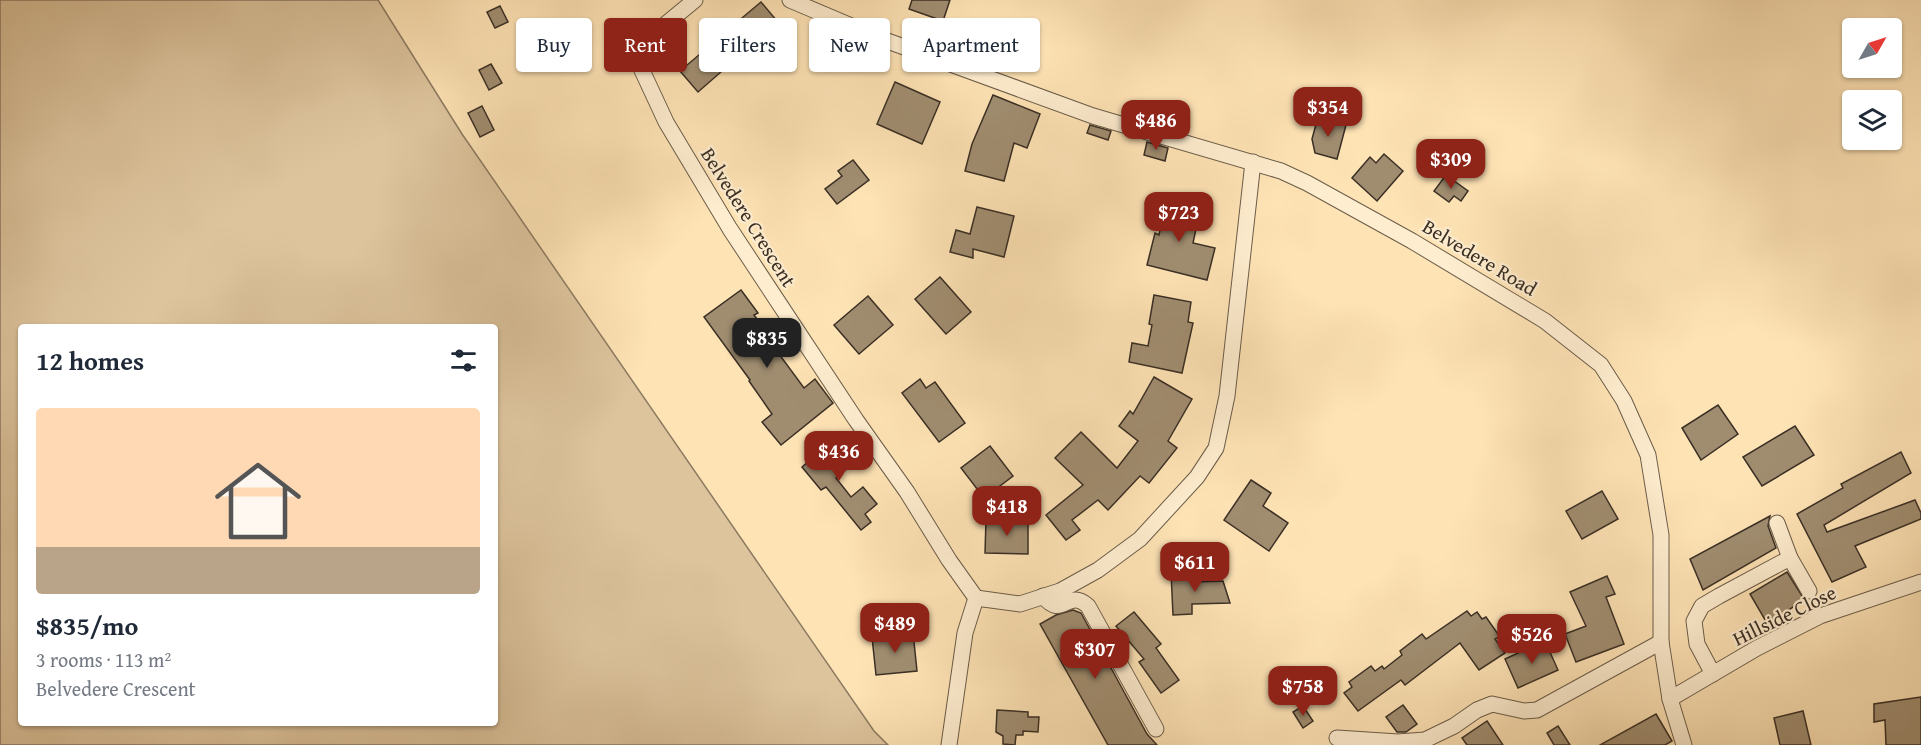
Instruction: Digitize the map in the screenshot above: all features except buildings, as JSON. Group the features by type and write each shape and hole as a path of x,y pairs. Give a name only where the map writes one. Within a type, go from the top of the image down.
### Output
{"street":[{"name":"Belvedere Crescent","path":"695,0 661,28 644,46 640,66 666,122 730,229 855,420 907,492 949,560 976,598"},
{"name":"Belvedere Road","path":"790,0 882,39 1082,113 1281,171 1412,241 1545,321 1601,365 1624,401 1648,455 1661,535 1661,642 1670,699 1684,745"},
{"path":"949,745 965,633 976,598 1020,604 1060,591 1098,570 1140,539 1197,477 1215,448 1227,396 1253,162"},
{"path":"1777,524 1790,558 1809,591"},
{"path":"1713,674 1697,644 1695,621 1702,606 1790,558"},
{"name":"Hillside Close","path":"1670,699 1757,648 1820,616 1921,582"},
{"path":"1042,596 1050,605 1056,607 1075,599 1082,600 1088,606 1156,729"},
{"path":"1337,738 1398,742 1425,740 1454,726 1477,710 1492,704 1524,711 1537,710 1661,642"}],"shaded area":[{"path":"0,0 378,0 462,134 874,731 888,745 0,745"}]}
